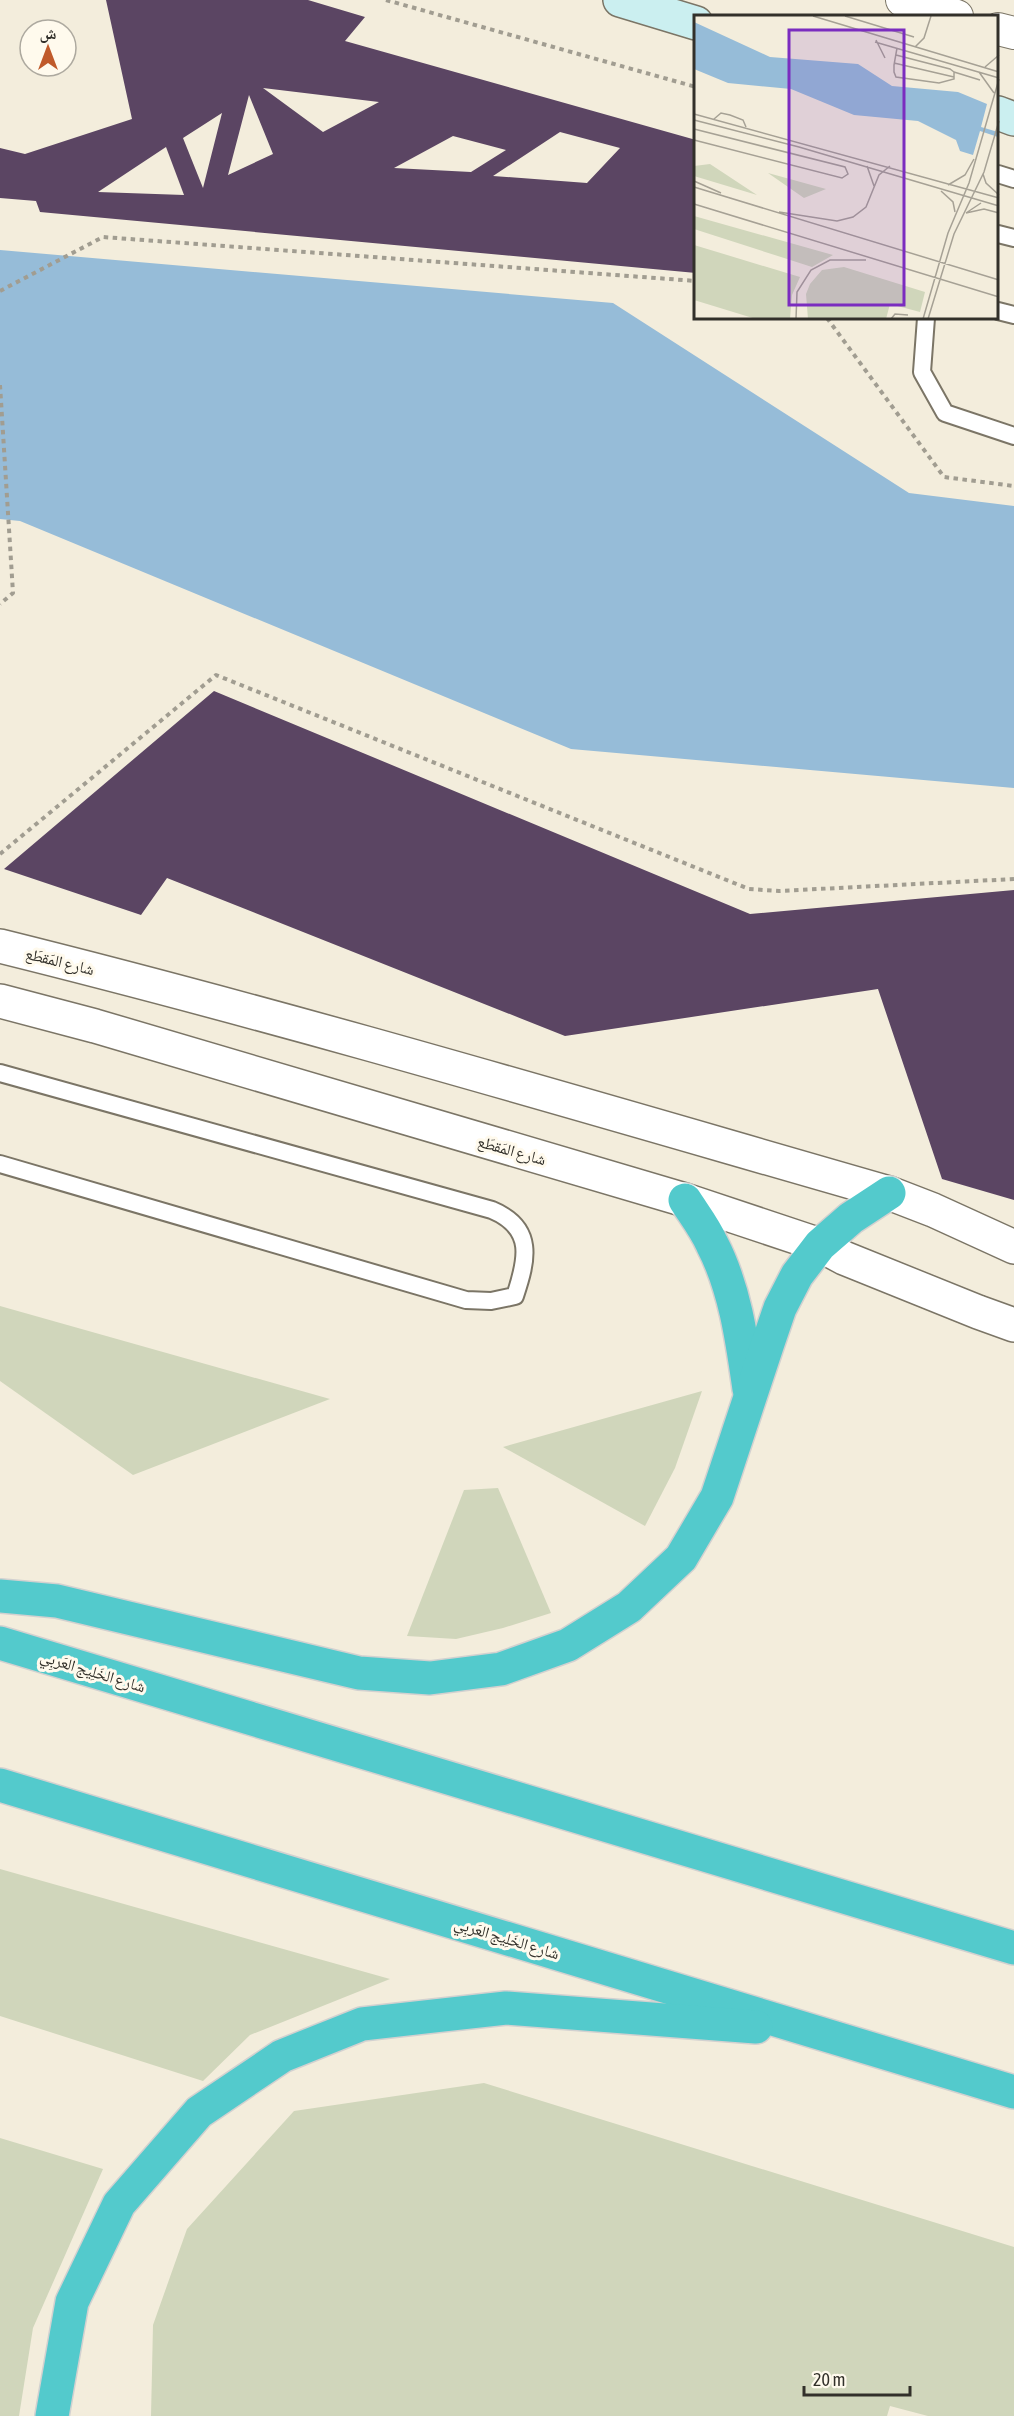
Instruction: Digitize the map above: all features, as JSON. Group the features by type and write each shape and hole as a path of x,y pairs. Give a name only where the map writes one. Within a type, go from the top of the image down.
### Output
{"highway":[{"path":"0,1596 57,1601 359,1672 430,1678 501,1669 568,1645 629,1607 681,1558 717,1497 780,1308 797,1275 820,1245 851,1218 889,1193"},
{"path":"685,1200 712,1244 731,1291 750,1394"},
{"name":"شارع الخَلِيج العَربِي","path":"0,1643 1014,1948"},
{"name":"شارع الخَلِيج العَربِي","path":"0,1785 1014,2092"},
{"path":"52,2416 72,2302 119,2204 199,2112 282,2056 362,2024 506,2008 817,2031"}],"main road":[{"path":"620,0 694,22"},
{"path":"999,113 1014,119"}],"street":[{"path":"902,0 953,15"},
{"path":"999,28 1014,33"},
{"name":"شارع المَقطَع","path":"0,946 109,973 889,1193 933,1210 1014,1247"},
{"name":"شارع المَقطَع","path":"0,1001 95,1026 685,1200 820,1245 844,1258 936,1296 1014,1324"}],"lane":[{"path":"999,174 1014,179"},
{"path":"999,234 1014,238"},
{"path":"999,311 1014,315"},
{"path":"926,320 922,372 945,413 1014,436"},
{"path":"0,1073 492,1210 503,1215 519,1231 526,1257 524,1270 515,1296 491,1301 466,1300 0,1164"}],"path":[{"path":"386,0 694,86"},
{"path":"0,291 103,237 694,281"},
{"path":"828,320 944,477 1014,486"},
{"path":"0,385 13,593 0,604"},
{"path":"0,854 216,675 749,889 779,891 1014,879"}],"green space":[{"path":"0,1306 330,1399 133,1475 0,1381"},
{"path":"702,1391 675,1468 645,1526 503,1447"},
{"path":"498,1488 551,1613 456,1639 407,1636 464,1490"},
{"path":"0,1869 390,1979 250,2035 203,2081 0,2016"},
{"path":"484,2083 1014,2247 1014,2416 928,2416 890,2406 887,2416 151,2416 153,2325 187,2229 294,2111"},
{"path":"0,2138 103,2169 33,2328 19,2416 0,2416"}],"water":[{"path":"0,250 613,303 909,493 1014,506 1014,788 571,749 20,521 0,519"}],"building":[{"path":"106,0 308,0 365,17 345,41 694,139 694,273 40,212 36,201 0,198 0,148 25,154 132,119","holes":["263,88 379,102 323,132","249,95 273,154 228,175","222,113 203,188 183,138","560,132 620,148 587,183 493,176","453,136 506,150 471,172 394,168","166,147 184,195 98,192"]},
{"path":"214,691 750,914 1014,890 1014,1200 942,1179 878,989 565,1036 167,878 141,915 4,869"}]}
